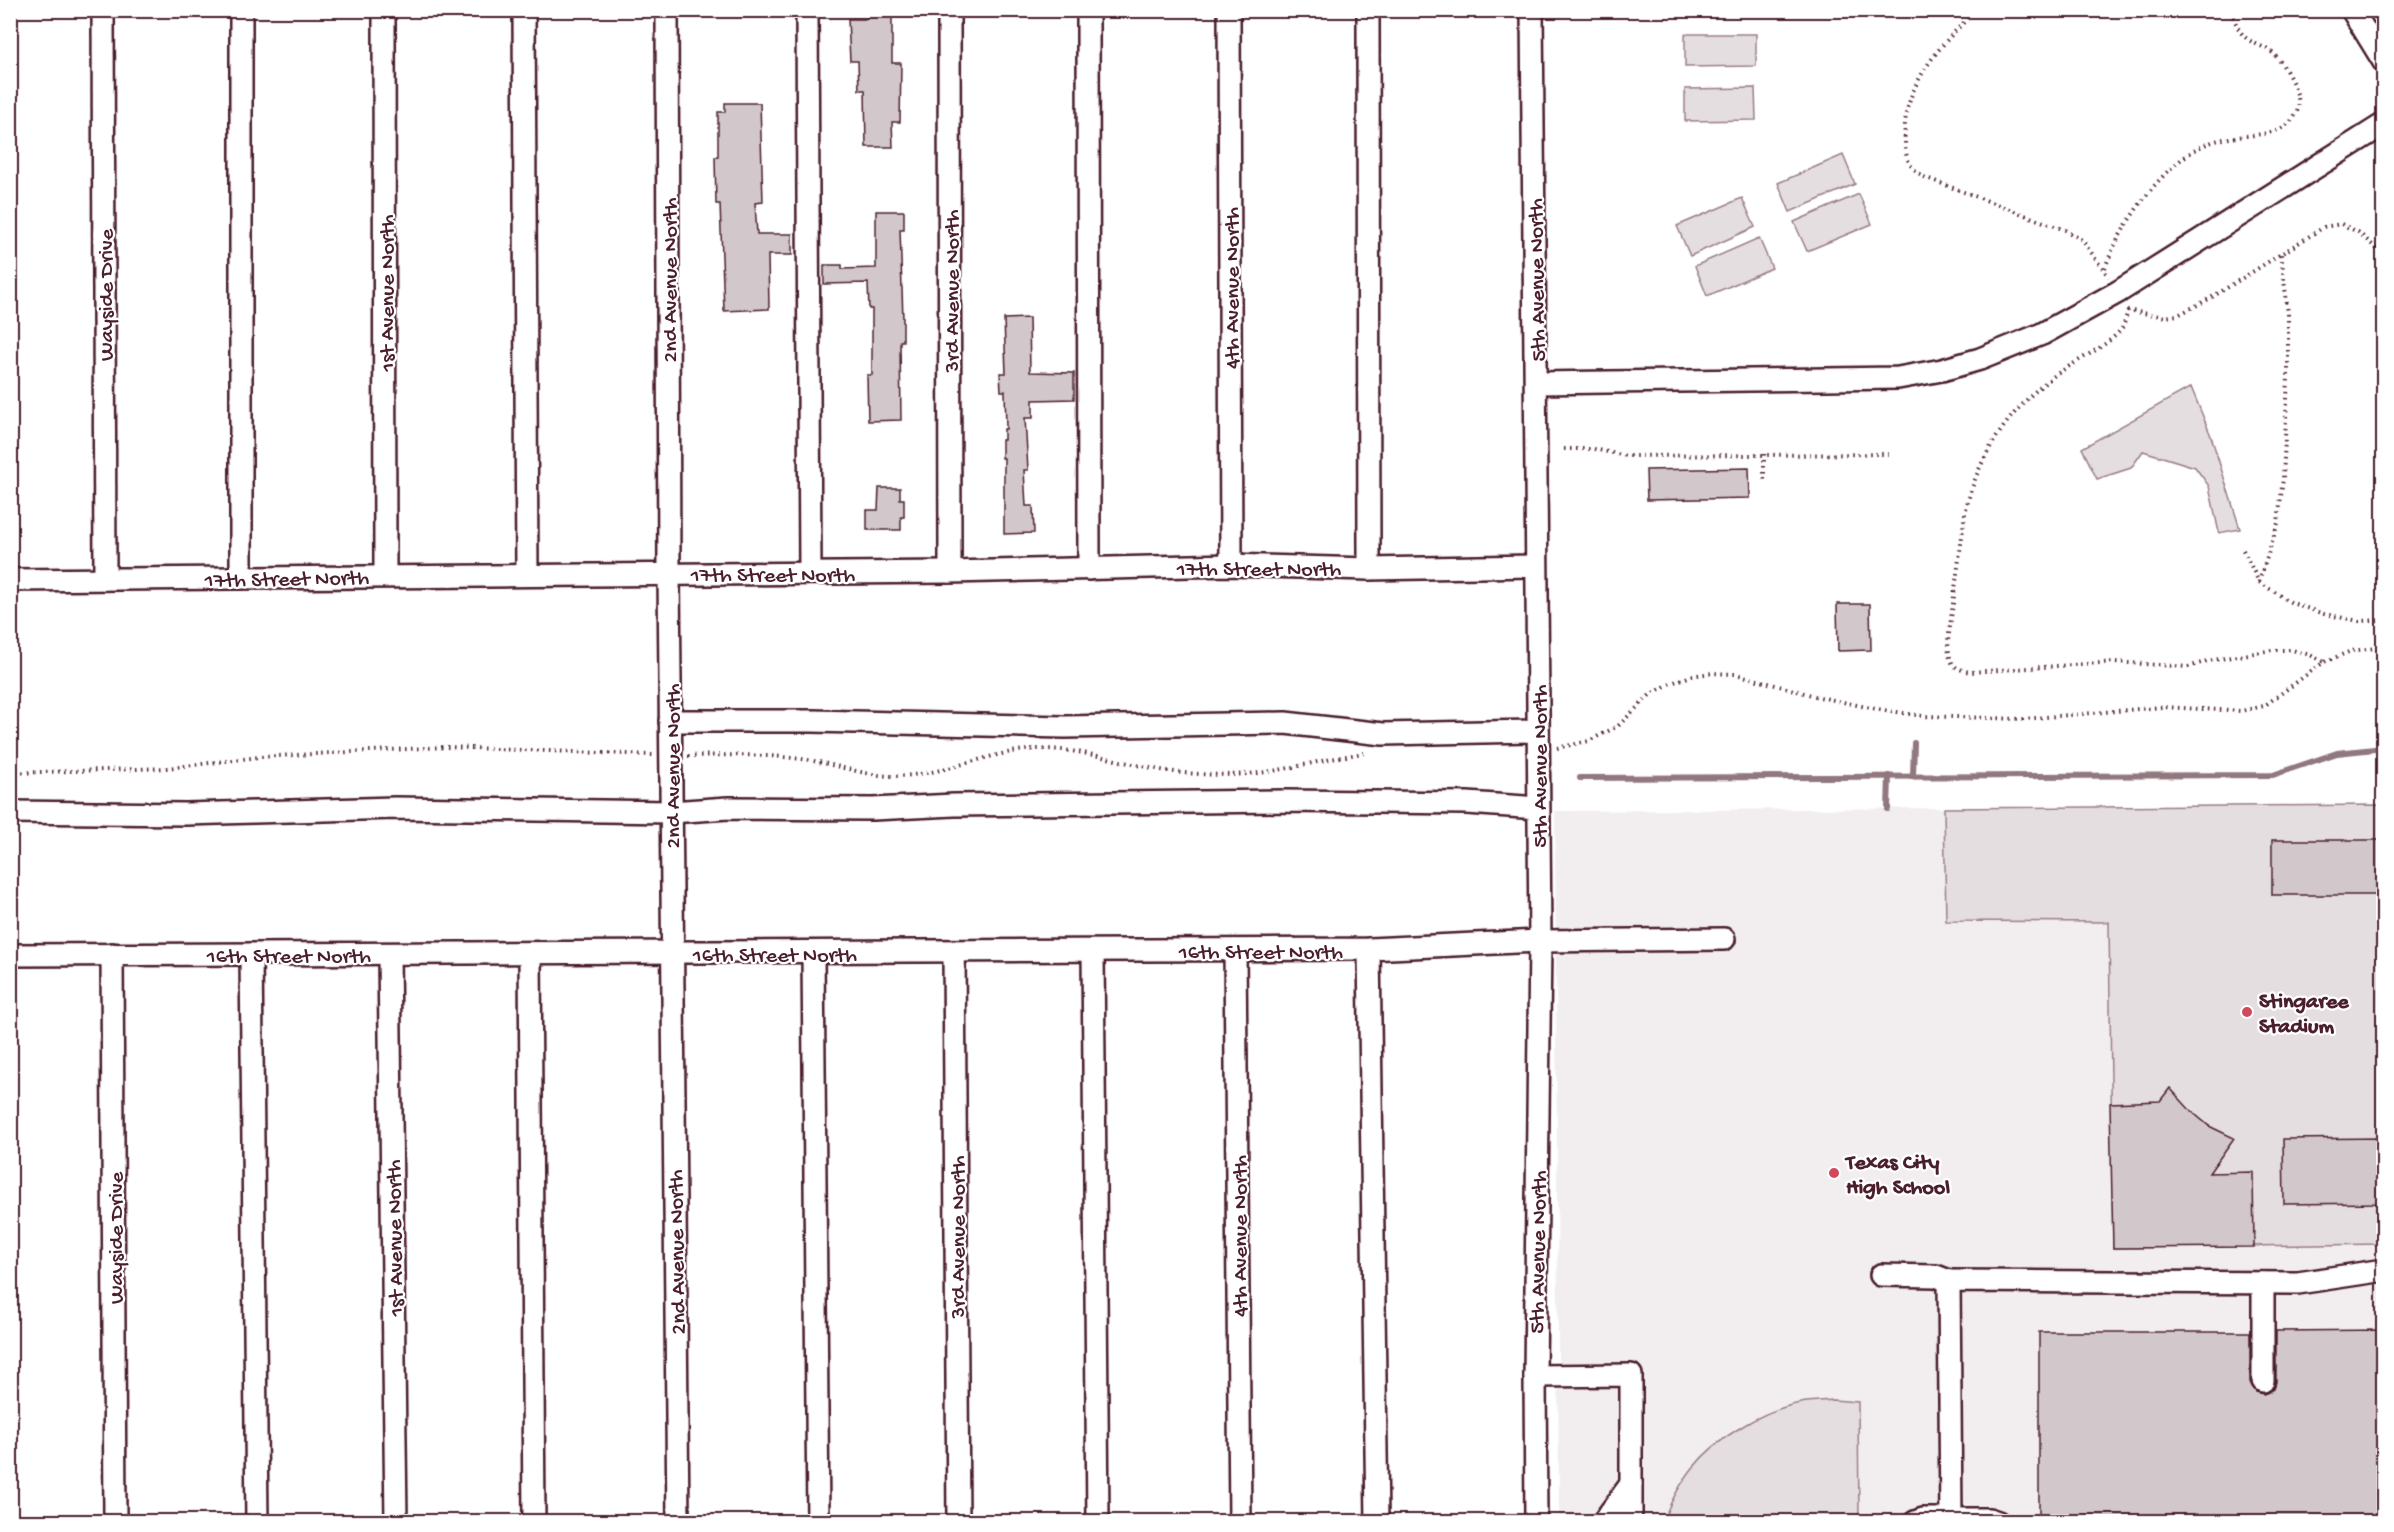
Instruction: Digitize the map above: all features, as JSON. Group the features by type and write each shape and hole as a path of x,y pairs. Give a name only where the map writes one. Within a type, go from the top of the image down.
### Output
{"street":[{"name":"Wayside Drive","path":"103,10 105,579"},
{"path":"241,10 241,578"},
{"name":"1st Avenue North","path":"384,10 385,576"},
{"path":"524,10 527,575"},
{"name":"2nd Avenue North","path":"667,10 670,721 678,1521"},
{"path":"807,10 810,573"},
{"name":"3rd Avenue North","path":"949,10 950,572"},
{"path":"1088,10 1089,569"},
{"name":"4th Avenue North","path":"1229,10 1231,565"},
{"path":"1368,10 1369,568"},
{"name":"5th Avenue North","path":"1532,10 1540,941 1535,1376 1536,1521"},
{"path":"2352,10 2384,62"},
{"path":"1537,383 1898,378 1942,370 1990,356 2042,334 2118,292 2384,124"},
{"name":"17th Street North","path":"10,580 950,572 1231,565 1369,568 1536,566"},
{"path":"670,721 835,721 1065,727 1285,723 1383,734 1538,731"},
{"path":"10,812 186,814 395,808 671,812 728,808 873,809 954,805 1284,801 1467,803 1538,808"},
{"name":"16th Street North","path":"10,955 1369,949 1540,941 1724,939"},
{"path":"1369,949 1377,1521"},
{"name":"4th Avenue North","path":"1235,950 1240,1521"},
{"path":"1093,951 1098,1521"},
{"name":"3rd Avenue North","path":"954,952 958,1521"},
{"path":"813,953 818,1521"},
{"name":"Wayside Drive","path":"112,954 115,1521"},
{"path":"251,954 257,1521"},
{"name":"1st Avenue North","path":"389,954 396,1521"},
{"path":"530,954 534,1521"},
{"path":"1881,1275 1936,1276 1949,1281 2298,1283 2384,1270"},
{"path":"1949,1281 1951,1520"},
{"path":"2263,1283 2263,1381"},
{"path":"1535,1376 1631,1375 1631,1513"},
{"path":"1603,1521 1631,1484"},
{"path":"1915,1521 1923,1519 1998,1521"}],"path":[{"path":"1977,10 1944,43 1912,91 1906,112 1904,134 1906,152 1911,165 1924,177 2065,230 2082,240 2118,292"},
{"path":"2104,269 2112,249 2141,204 2165,173 2206,144 2234,136 2274,131 2290,122 2297,112 2299,101 2294,84 2274,54 2244,36 2231,10"},
{"path":"2324,663 2310,655 2292,650 2272,650 2208,661 2188,667 2115,663 2068,664 1991,672 1960,671 1953,666 1949,656 1950,624 1969,494 1985,455 2014,414 2052,378 2104,344 2121,329 2128,310 2165,317 2178,315 2209,299 2324,227 2341,224 2358,232 2384,255"},
{"path":"2259,582 2278,523 2283,478 2288,378 2288,314 2281,253"},
{"path":"1564,449 1594,449 1626,456 1889,453"},
{"path":"1764,454 1764,483"},
{"path":"2244,550 2259,582 2292,603 2324,614 2359,621 2384,620"}],"shaded area":[{"path":"1685,34 1756,34 1756,66 1685,67"},
{"path":"1755,88 1756,120 1685,121 1685,89"},
{"path":"1843,155 1855,184 1790,212 1778,183"},
{"path":"1859,194 1872,224 1807,251 1794,222"},
{"path":"1742,198 1755,227 1690,256 1677,226"},
{"path":"1759,238 1772,268 1707,296 1695,266"},
{"path":"2191,387 2211,436 2240,529 2219,533 2209,486 2195,467 2143,451 2131,468 2097,479 2082,448"},
{"name":"Stingaree Stadium","path":"2383,805 2383,1244 2113,1248 2109,922 1946,921 1944,808"},
{"name":"Texas City High School","path":"1944,808 1946,921 2110,921 2110,1103 2254,1245 2383,1244 2383,1521 1559,1521 1555,811"},
{"path":"1833,1400 1858,1402 1859,1521 1663,1521 1688,1475 1702,1458 1727,1436 1771,1412 1805,1402"}],"building":[{"path":"867,10 892,10 892,63 901,63 900,122 892,122 893,147 866,147 865,90 859,90 858,61 850,61 848,19 867,19"},
{"path":"725,103 760,103 763,202 755,203 757,234 792,234 792,255 768,255 769,309 724,311 720,204 716,204 715,157 718,157 718,112 725,112"},
{"path":"876,211 904,211 904,229 900,229 903,319 903,341 900,341 901,420 868,421 867,375 872,375 872,309 869,309 868,283 824,284 824,265 842,265 842,269 876,268"},
{"path":"1029,318 1030,372 1074,373 1074,399 1033,400 1033,418 1025,418 1028,470 1024,470 1026,506 1033,506 1034,533 1004,534 1002,440 1004,440 1004,429 1006,429 1005,391 1001,391 1000,373 1006,373 1004,319"},
{"path":"1749,468 1750,498 1647,500 1646,470"},
{"path":"879,488 900,488 900,499 904,499 901,530 867,530 867,510 878,510"},
{"path":"1837,604 1870,604 1871,650 1838,651"},
{"path":"2272,840 2384,840 2384,895 2272,895"},
{"path":"2170,1088 2209,1126 2234,1138 2209,1173 2253,1172 2254,1247 2113,1248 2110,1103 2160,1101"},
{"path":"2384,1138 2384,1203 2284,1204 2283,1139"},
{"path":"2384,1330 2384,1521 2039,1521 2039,1332 2250,1332 2250,1382 2256,1392 2264,1394 2274,1388 2276,1382 2276,1331"}],"waterway":[{"path":"1913,776 1914,743"},
{"path":"1580,778 2273,775 2337,753 2384,748"},
{"path":"1888,809 1889,776"}],"place":[{"name":"Stingaree Stadium","path":"2247,1012"},
{"name":"Texas City High School","path":"1834,1173"}]}
